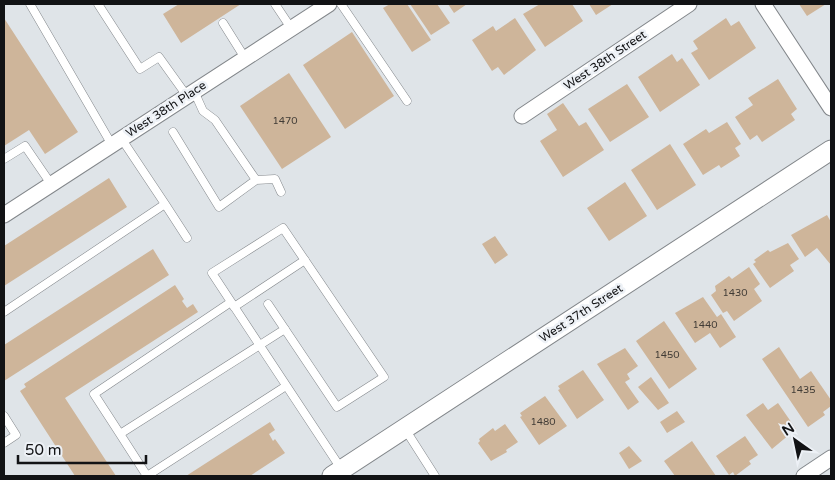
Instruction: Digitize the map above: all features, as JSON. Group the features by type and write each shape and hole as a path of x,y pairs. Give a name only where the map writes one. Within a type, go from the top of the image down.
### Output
{"street":[{"name":"West 38th Place","path":"4,215 329,4"},
{"name":"West 38th Street","path":"522,116 689,4"},
{"path":"763,4 831,108"},
{"name":"West 37th Street","path":"337,473 831,150"},
{"path":"804,476 830,461"}],"lane":[{"path":"30,4 117,142 165,204 187,238"},
{"path":"98,4 140,69 158,57 203,111 215,120 256,180"},
{"path":"275,4 291,28"},
{"path":"341,4 407,101"},
{"path":"223,24 245,58"},
{"path":"173,132 219,207 256,180 275,179 281,192"},
{"path":"4,159 25,146 51,184"},
{"path":"4,312 165,204"},
{"path":"268,304 337,408 384,377 283,228 212,273 286,386 337,473"},
{"path":"286,386 147,476 94,394 305,260"},
{"path":"120,434 285,329"},
{"path":"4,416 16,435 4,443"},
{"path":"405,429 435,476"}],"building":[{"path":"179,4 241,4 181,43 163,14"},
{"path":"390,4 407,4 431,40 412,52 383,8"},
{"path":"410,4 437,4 450,23 431,35"},
{"path":"448,4 467,4 454,13"},
{"path":"540,4 572,4 583,21 545,47 523,14"},
{"path":"589,4 613,4 596,15"},
{"path":"799,4 826,4 807,16"},
{"path":"4,18 78,132 45,154 29,130 4,146"},
{"path":"515,18 536,50 504,75 498,67 492,71 472,40 493,26 496,31"},
{"path":"726,18 731,26 739,21 756,48 709,80 691,53 698,49 693,41"},
{"path":"352,32 394,96 345,129 303,65"},
{"path":"672,54 677,62 682,58 700,85 660,112 638,77"},
{"path":"289,73 331,137 282,169 240,106"},
{"path":"778,79 797,109 791,114 795,120 762,142 757,135 750,140 735,117 753,105 748,98"},
{"path":"627,84 649,117 610,142 588,109"},
{"path":"563,103 579,126 586,122 604,150 563,177 540,141 557,130 547,114"},
{"path":"727,122 741,144 735,148 740,156 721,168 719,165 703,175 683,144 706,129 709,133"},
{"path":"670,144 696,185 657,210 631,170"},
{"path":"109,178 127,207 4,286 4,246"},
{"path":"625,182 647,216 609,241 587,208"},
{"path":"827,215 831,222 831,265 817,248 805,257 791,235"},
{"path":"495,236 508,255 495,264 482,244"},
{"path":"788,243 799,259 790,265 794,271 770,288 753,264 756,262 754,260 768,250 770,252"},
{"path":"153,249 169,275 4,381 4,345"},
{"path":"749,267 760,284 754,289 762,301 734,321 727,311 723,313 711,295 716,291 715,286 729,276 732,279"},
{"path":"175,285 184,299 182,301 187,308 193,304 198,312 65,398 116,476 75,476 20,391 26,387 24,384"},
{"path":"703,297 717,317 721,314 736,337 720,348 710,333 695,343 675,313"},
{"path":"664,321 697,369 669,389 636,341"},
{"path":"779,347 800,379 811,371 831,400 831,406 823,412 825,415 808,427 762,359"},
{"path":"625,348 638,366 627,374 630,379 625,382 639,402 628,410 597,364"},
{"path":"583,370 604,400 577,419 558,390 560,389 558,386"},
{"path":"651,377 669,403 658,410 638,387"},
{"path":"545,396 567,426 539,445 520,417 522,416 520,413"},
{"path":"763,403 768,410 778,403 796,429 772,449 746,415"},
{"path":"677,411 685,422 667,433 660,422"},
{"path":"270,422 275,430 269,434 285,453 250,476 186,476"},
{"path":"505,424 518,442 506,450 507,452 491,461 478,443 479,439 493,428 495,431"},
{"path":"745,436 758,455 749,461 751,464 735,476 733,472 729,475 716,456"},
{"path":"692,441 716,476 675,476 664,461"},
{"path":"629,446 642,461 629,469 619,453"}]}
